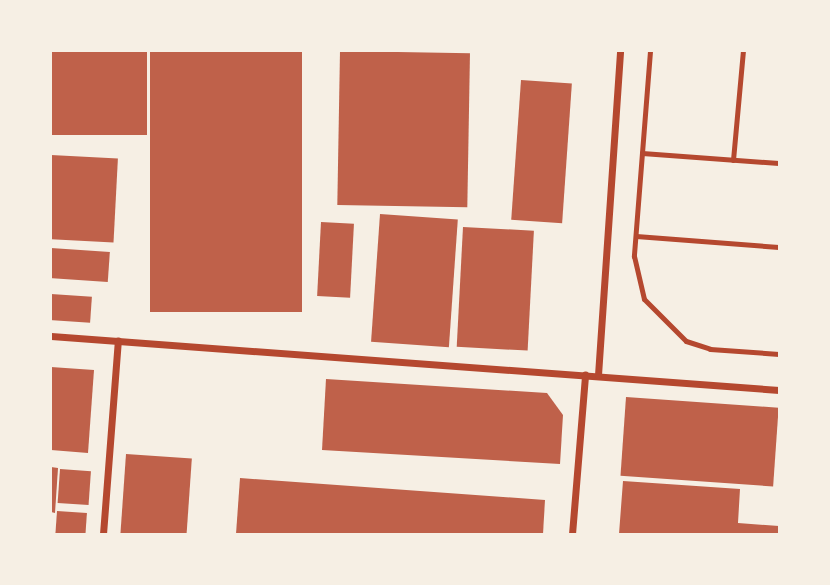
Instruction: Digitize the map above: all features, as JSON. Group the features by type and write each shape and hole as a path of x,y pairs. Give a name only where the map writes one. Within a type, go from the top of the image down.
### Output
{"street":[{"path":"598,375 620,51"},
{"path":"51,335 779,390"},
{"path":"103,534 118,341"},
{"path":"572,534 585,375"}],"lane":[{"path":"650,51 636,236 636,281 662,321 710,349 779,354"},
{"path":"733,160 743,51"},
{"path":"642,153 779,163"},
{"path":"636,236 779,247"}],"building":[{"path":"51,51 147,51 147,135 51,135"},
{"path":"150,51 302,51 302,312 150,312"},
{"path":"340,51 470,53 467,207 337,205"},
{"path":"521,80 572,84 562,223 511,220"},
{"path":"51,155 118,159 114,242 51,239"},
{"path":"380,214 458,219 449,347 371,342"},
{"path":"321,222 354,224 350,298 317,296"},
{"path":"463,227 534,231 528,351 457,347"},
{"path":"51,248 110,252 108,282 51,278"},
{"path":"51,294 92,297 90,323 51,320"},
{"path":"51,367 94,370 88,453 51,450"},
{"path":"326,379 547,393 563,415 560,464 322,450"},
{"path":"626,397 779,408 773,486 620,476"},
{"path":"126,454 192,459 187,534 120,534"},
{"path":"51,467 58,468 55,513 51,512"},
{"path":"60,469 91,471 89,505 58,503"},
{"path":"240,478 545,500 543,534 236,534"},
{"path":"623,481 740,489 738,523 779,526 779,534 619,534"},
{"path":"57,511 87,513 85,534 55,534"}]}
